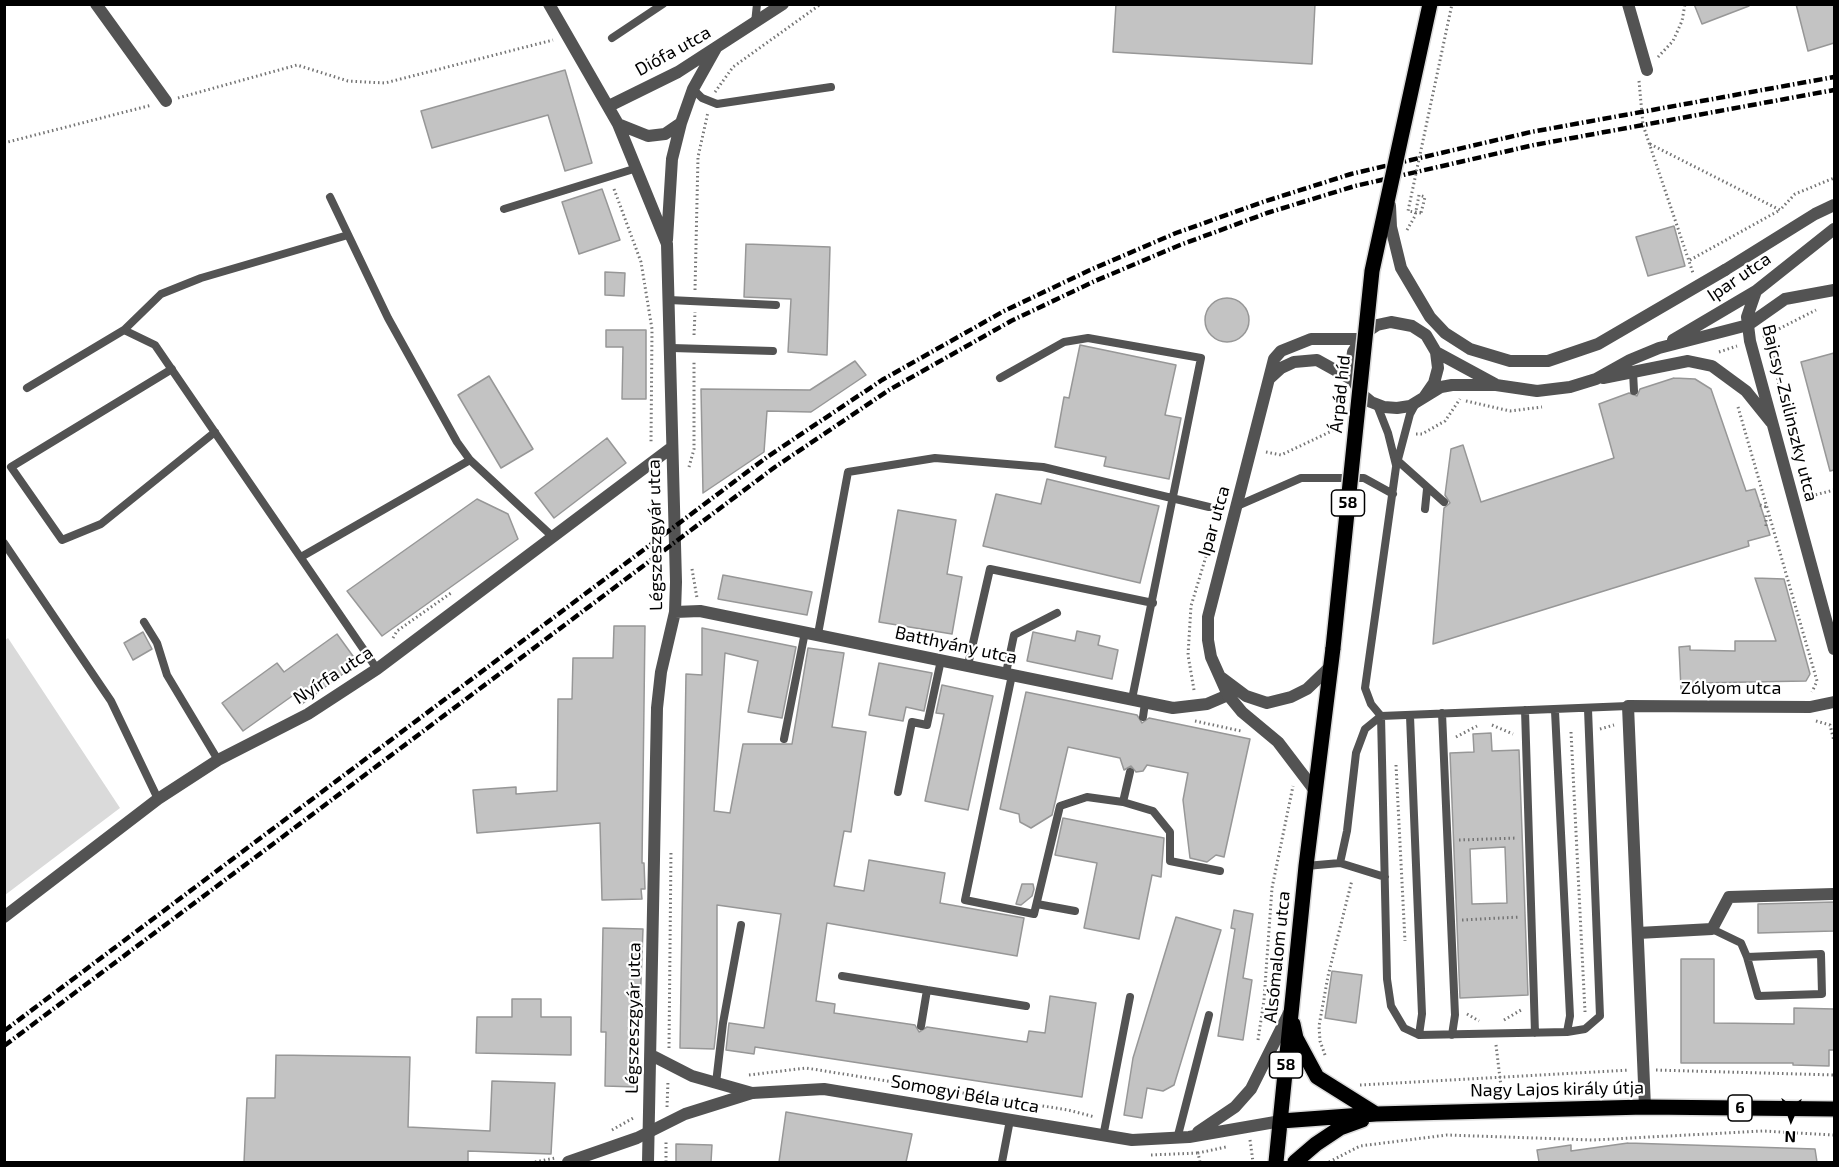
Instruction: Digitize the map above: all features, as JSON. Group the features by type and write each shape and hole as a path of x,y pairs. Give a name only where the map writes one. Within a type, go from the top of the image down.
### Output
{"main road":[{"name":"Árpád híd","path":"1316,792 1372,271 1430,4"},
{"name":"Alsómalom utca","path":"1276,1162 1306,866 1316,792"},
{"path":"1291,1009 1296,1038 1317,1077 1376,1114"},
{"name":"Nagy Lajos király útja","path":"1281,1121 1376,1114 1503,1110 1645,1107 1834,1109"},
{"name":"6","path":"1295,1162 1340,1128 1376,1114"}],"street":[{"path":"96,4 166,101"},
{"name":"Légszeszgyár utca","path":"549,4 618,124 667,244 672,348 671,448 676,582 675,612 661,672 657,708 648,1162"},
{"name":"Diófa utca","path":"609,106 678,72 783,4"},
{"path":"1628,4 1643,74"},
{"path":"667,244 672,159 681,123 693,89 716,48"},
{"path":"618,124 648,136 665,134 681,123"},
{"path":"1390,188 1391,227 1396,255 1418,299 1445,333 1470,349 1486,356 1528,363 1548,361 1575,353 1629,327 1815,214 1834,205"},
{"name":"Ipar utca","path":"1659,348 1756,291 1834,229"},
{"name":"Ipar utca","path":"1377,405 1397,408 1452,385 1497,385 1537,391 1570,387 1596,379 1630,360 1659,348 1748,325 1785,299 1834,290"},
{"name":"Bajcsy-Zsilinszky utca","path":"1756,291 1747,317 1750,341 1834,649"},
{"name":"Ipar utca","path":"1316,792 1278,742 1242,712 1228,695 1217,673 1208,640 1208,617 1274,359 1290,345 1311,339 1360,339 1370,329 1384,323 1405,323 1426,335 1436,352 1497,385"},
{"path":"1353,380 1351,359 1360,339"},
{"path":"1420,399 1437,375 1436,352"},
{"path":"1270,378 1281,368 1294,362 1317,360 1353,380 1365,398 1377,405"},
{"path":"1596,379 1688,362 1712,366 1746,391 1775,429"},
{"name":"Nyírfa utca","path":"4,917 158,799 218,760 308,714 377,669 671,448"},
{"name":"Batthyány utca","path":"675,612 700,611 1173,708 1207,704 1228,695"},
{"path":"1217,673 1246,696 1267,703 1291,697 1307,689 1331,666"},
{"name":"Zólyom utca","path":"1628,706 1810,706 1834,702"},
{"path":"1628,706 1645,1107"},
{"path":"1638,933 1712,929 1729,897 1834,894"},
{"path":"1183,1138 1235,1107 1247,1094 1291,1009"},
{"path":"651,1055 669,1066 752,1093"},
{"name":"Somogyi Béla utca","path":"568,1162 649,1132 685,1114 752,1093 824,1089 1132,1140 1183,1138 1281,1121"}],"lane":[{"path":"612,38 663,4"},
{"path":"755,23 757,4"},
{"path":"693,89 702,99 717,104 831,87"},
{"path":"504,209 636,168"},
{"path":"330,197 388,318 457,442 470,460 553,537"},
{"path":"27,388 124,330 161,294 201,278 348,235"},
{"path":"669,300 776,305"},
{"path":"124,330 154,345 172,369 377,669"},
{"path":"1000,378 1064,342 1088,338 1201,358 1132,699"},
{"path":"672,348 772,351"},
{"path":"172,369 11,467 62,540 101,524 215,432"},
{"path":"1633,372 1634,391"},
{"path":"1420,399 1410,414 1397,464 1365,688 1371,705 1382,716 1386,980 1390,1006 1404,1028 1419,1035 1567,1032 1585,1029 1600,1016 1588,709"},
{"path":"1377,405 1397,464 1444,502"},
{"path":"818,634 848,472 935,458 1043,467 1209,507"},
{"path":"301,557 470,460"},
{"path":"1237,507 1301,478 1364,478 1393,494"},
{"path":"1425,509 1427,489"},
{"path":"4,543 111,701 158,799"},
{"path":"968,665 990,569 1153,603"},
{"path":"1057,613 1014,635 1009,674 965,900 1034,914 1060,806 1087,797 1123,802 1152,812 1170,832 1170,861 1220,871"},
{"path":"144,622 157,643 167,675 218,760"},
{"path":"784,739 805,632"},
{"path":"898,792 912,722 927,724 941,660"},
{"path":"1143,717 1145,703"},
{"path":"1340,863 1347,831 1356,753 1365,729 1382,716 1525,710 1555,711 1628,706"},
{"path":"1525,710 1535,1033"},
{"path":"1555,711 1570,1016 1567,1032"},
{"path":"1442,714 1455,1015 1452,1035"},
{"path":"1410,716 1422,1014 1419,1035"},
{"path":"1123,802 1130,772"},
{"path":"1306,866 1340,863 1385,877"},
{"path":"1037,904 1075,911"},
{"path":"716,1083 723,1023 741,925"},
{"path":"1712,929 1741,943 1758,996 1822,994 1821,954 1747,957"},
{"path":"842,976 1026,1006"},
{"path":"921,1026 927,990"},
{"path":"1103,1137 1130,997"},
{"path":"1183,1138 1209,1015"},
{"path":"1002,1162 1010,1120"}],"path":[{"path":"733,67 821,4"},
{"path":"1404,237 1415,216 1419,195 1425,197 1421,213 1408,211 1452,4"},
{"path":"1685,4 1683,21 1673,41 1643,74 1641,113 1696,283"},
{"path":"4,143 297,65 348,81 385,83 569,36"},
{"path":"1649,143 1780,210"},
{"path":"610,176 641,262 652,328 651,451"},
{"path":"1689,260 1701,251 1780,210 1795,194 1834,178"},
{"path":"1770,334 1790,321 1824,308"},
{"path":"1713,334 1719,352"},
{"path":"1738,404 1817,681 1810,696 1811,719 1830,725 1834,739"},
{"path":"1794,501 1834,490"},
{"path":"1760,505 1766,507"},
{"path":"1763,515 1766,507"},
{"path":"1766,507 1766,526"},
{"path":"1173,708 1193,721 1246,733"},
{"path":"1512,734 1512,745"},
{"path":"1256,1050 1264,1000 1272,888 1286,831 1293,782"},
{"path":"1516,826 1517,849"},
{"path":"1459,840 1516,838"},
{"path":"669,1055 671,845"},
{"path":"1519,905 1520,928"},
{"path":"1461,921 1520,917"},
{"path":"1505,1136 1494,1022 1514,1016 1524,1007"},
{"path":"1248,1126 1247,1139 1252,1142 1253,1162"},
{"path":"1329,1162 1360,1146 1447,1135 1558,1139 1763,1131 1834,1134"},
{"path":"649,1146 666,1138"},
{"path":"1558,1139 1560,1146"},
{"path":"1144,1155 1198,1153 1232,1145"},
{"path":"1198,1153 1200,1162"}],"shaded area":[{"path":"8,638 120,808 5,895 4,641"}],"building":[{"path":"1116,4 1315,4 1312,64 1113,52"},
{"path":"1694,4 1749,4 1749,6 1702,24"},
{"path":"1796,4 1834,4 1834,43 1808,51"},
{"path":"565,70 592,163 565,171 548,115 432,148 421,111"},
{"path":"602,189 620,240 579,254 562,202"},
{"path":"1674,226 1685,266 1648,276 1636,237"},
{"path":"746,244 830,247 827,355 788,352 791,299 744,297"},
{"path":"605,272 625,273 624,296 605,295"},
{"path":"1227,298 1236,299 1243,304 1248,311 1248,329 1243,336 1236,341 1227,342 1218,341 1211,336 1206,329 1205,320 1206,311 1211,304 1218,299"},
{"path":"606,330 646,330 646,399 622,399 623,347 606,347"},
{"path":"1080,345 1176,365 1165,415 1181,418 1169,479 1104,466 1106,457 1055,447 1064,397 1069,398"},
{"path":"1834,353 1834,470 1830,471 1801,362"},
{"path":"855,361 866,375 811,412 767,411 764,452 703,493 701,389 810,390"},
{"path":"489,376 533,449 501,468 458,395"},
{"path":"1674,378 1695,379 1711,389 1746,491 1755,489 1770,535 1748,541 1749,546 1433,644 1444,508 1450,503 1445,495 1451,449 1463,445 1481,502 1614,458 1599,404 1629,393 1637,396 1640,389"},
{"path":"607,438 626,463 554,518 535,493"},
{"path":"1047,479 1159,506 1140,583 983,546 996,494 1041,504"},
{"path":"477,499 508,514 518,539 382,636 347,591"},
{"path":"898,510 956,520 947,574 962,577 952,634 879,622"},
{"path":"723,575 812,592 807,615 718,599"},
{"path":"1755,578 1784,579 1810,674 1806,681 1694,683 1694,687 1681,689 1679,647 1690,646 1690,650 1735,651 1735,641 1776,641"},
{"path":"614,626 645,626 642,863 644,863 645,889 641,889 642,899 602,900 600,823 477,833 473,790 516,787 516,794 557,791 558,699 572,699 573,658 613,658"},
{"path":"702,628 796,647 782,718 748,712 758,661 725,653 714,811 730,813 743,744 792,744 808,648 844,653 832,727 866,732 851,832 844,831 834,886 864,891 869,860 945,873 940,903 1024,918 1017,956 827,923 816,1001 835,1004 834,1013 915,1025 919,1032 927,1027 1027,1042 1029,1031 1045,1033 1050,996 1096,1003 1082,1097 755,1047 754,1054 726,1050 729,1023 764,1028 781,914 717,905 717,1022 714,1049 680,1048 686,674 702,675"},
{"path":"1077,631 1100,636 1098,645 1118,650 1112,679 1027,661 1033,632 1075,641"},
{"path":"143,632 152,649 133,660 124,643"},
{"path":"337,634 358,663 302,704 295,694 243,731 222,703 277,663 284,672"},
{"path":"879,663 932,673 924,711 906,707 903,721 869,715"},
{"path":"942,685 993,696 968,810 925,801 944,714 936,713"},
{"path":"1026,692 1137,715 1142,723 1149,718 1250,739 1224,857 1216,855 1207,862 1190,858 1183,800 1188,773 1147,765 1143,771 1136,772 1131,766 1124,770 1120,758 1068,747 1052,815 1031,828 1020,822 1019,814 1000,809"},
{"path":"1491,733 1492,751 1519,750 1528,995 1460,998 1450,753 1474,752 1473,734","holes":["1505,847 1507,903 1472,904 1470,849"]},
{"path":"1063,818 1164,838 1161,877 1152,875 1139,939 1084,928 1097,863 1055,855"},
{"path":"1022,884 1033,884 1034,889 1032,896 1021,905 1016,904"},
{"path":"1834,902 1834,931 1758,933 1758,904"},
{"path":"1234,910 1253,914 1243,978 1252,980 1243,1040 1218,1036 1235,929 1231,928"},
{"path":"1176,917 1221,930 1174,1085 1163,1091 1147,1088 1142,1118 1124,1115 1133,1058"},
{"path":"603,928 643,929 637,1087 605,1086 606,1032 601,1032"},
{"path":"1681,959 1714,959 1714,1023 1794,1024 1794,1008 1834,1009 1834,1050 1829,1050 1829,1066 1793,1065 1793,1063 1681,1063"},
{"path":"1332,971 1362,975 1356,1023 1325,1018"},
{"path":"512,999 541,999 541,1017 571,1017 571,1055 476,1053 477,1017 512,1017"},
{"path":"276,1055 410,1057 408,1127 490,1131 492,1081 555,1083 551,1154 468,1151 468,1162 244,1162 247,1098 275,1098"},
{"path":"786,1112 912,1134 906,1162 779,1162"},
{"path":"1628,1143 1815,1149 1817,1162 1539,1162 1537,1150 1571,1145 1571,1151"},
{"path":"676,1144 712,1145 711,1162 676,1162"}],"railway":[{"path":"4,1031 767,457 882,380 1004,311 1090,270 1176,233 1351,174 1531,132 1834,77"},
{"path":"4,1046 775,467 889,390 1011,321 1095,281 1180,245 1267,213 1355,186 1534,145 1834,90"}]}
